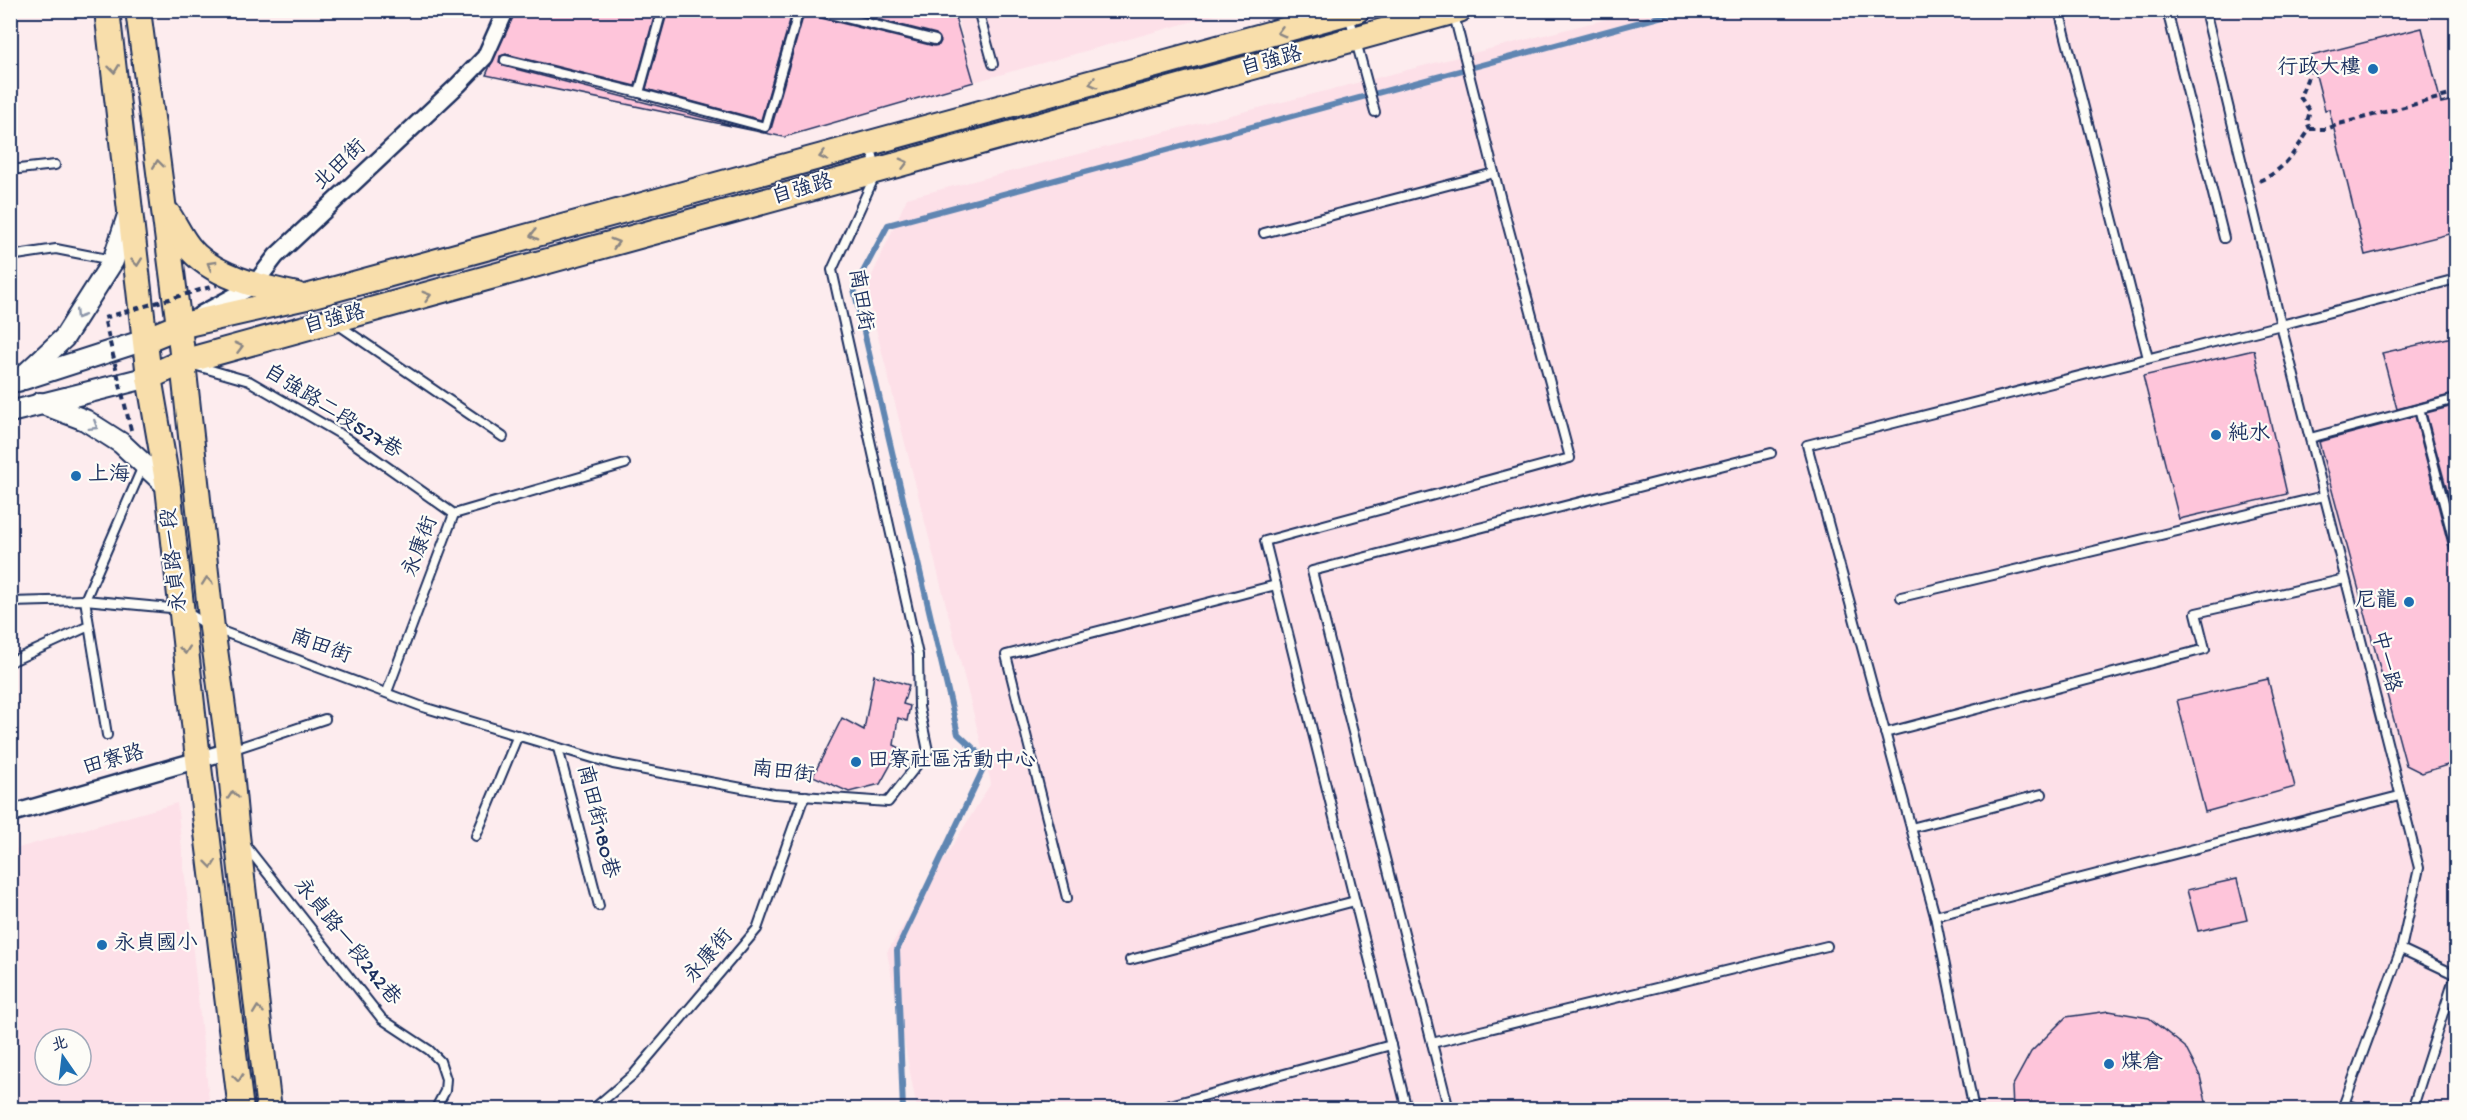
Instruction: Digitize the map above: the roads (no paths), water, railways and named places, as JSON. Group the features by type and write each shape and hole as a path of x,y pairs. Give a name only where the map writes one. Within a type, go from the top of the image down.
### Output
{"main road":[{"name":"永貞路一段","path":"107,10 149,377 168,487 198,759 242,1110"},
{"path":"138,10 180,326"},
{"name":"自強路","path":"149,377 183,362 1455,11"},
{"name":"自強路","path":"145,340 180,326 306,297 1353,12"},
{"path":"163,205 188,248 208,264 253,286 306,297"},
{"name":"永貞路一段","path":"180,326 212,628 229,751 269,1110"},
{"path":"234,1049 262,1045"}],"street":[{"name":"北田街","path":"180,326 253,286 276,256 485,57 506,10"},
{"path":"14,382 64,338 113,261 131,206"},
{"path":"14,382 145,340"},
{"path":"10,412 149,377"},
{"path":"40,404 85,420 121,443 168,487"},
{"name":"田寮路","path":"10,814 229,751"}],"lane":[{"path":"639,93 662,10"},
{"path":"505,60 765,127 799,10"},
{"path":"813,10 935,40"},
{"path":"978,10 993,64"},
{"path":"2058,10 2148,358"},
{"path":"2167,10 2224,238"},
{"name":"中一路","path":"2205,10 2281,324 2419,868 2401,949 2342,1107"},
{"path":"1407,1110 1265,541 1570,458 1494,173 1455,11"},
{"path":"1353,12 1357,39 1375,112"},
{"path":"869,144 877,171"},
{"path":"10,170 55,165"},
{"name":"南田街","path":"10,602 85,600 181,609 212,628 423,707 613,764 774,794 888,802 927,751 919,707 918,655 832,270 877,171"},
{"path":"1264,233 1494,173"},
{"path":"10,256 56,249 113,261"},
{"path":"1974,1110 1935,916 1808,445 2457,279"},
{"path":"333,322 503,437"},
{"name":"自強路二段527巷","path":"183,362 249,381 342,435 454,514"},
{"path":"2310,438 2457,399"},
{"path":"2419,409 2457,549"},
{"path":"1449,1110 1312,571 1771,453"},
{"path":"107,735 85,600 144,463"},
{"name":"永康街","path":"387,692 454,514 624,464"},
{"path":"1901,597 2324,496"},
{"path":"1885,733 2205,649 2196,614 2345,579"},
{"path":"1067,898 1006,655 1276,585"},
{"path":"10,662 89,626"},
{"path":"229,751 325,719"},
{"path":"476,836 518,735"},
{"name":"南田街180巷","path":"558,748 598,906"},
{"path":"1911,828 2042,794"},
{"name":"永康街","path":"591,1110 634,1074 757,929 806,796"},
{"path":"1935,916 2399,796"},
{"name":"永貞路一段242巷","path":"237,835 382,1019 429,1050 440,1061 446,1079 445,1090 435,1110"},
{"path":"1131,960 1355,902"},
{"path":"1432,1043 1827,946"},
{"path":"2401,949 2456,974 2412,1110"},
{"path":"1152,1110 1391,1045"},
{"path":"2342,1107 2363,1110"}],"waterway":[{"path":"903,1110 897,950 987,761 958,734 854,289 888,225 1685,10"}],"place":[{"name":"行政大樓","path":"2373,69"},
{"name":"純水","path":"2216,435"},
{"name":"上海","path":"76,476"},
{"name":"尼龍","path":"2409,602"},
{"name":"田寮社區活動中心","path":"856,762"},
{"name":"永貞國小","path":"102,945"},
{"name":"煤倉","path":"2109,1064"}]}
